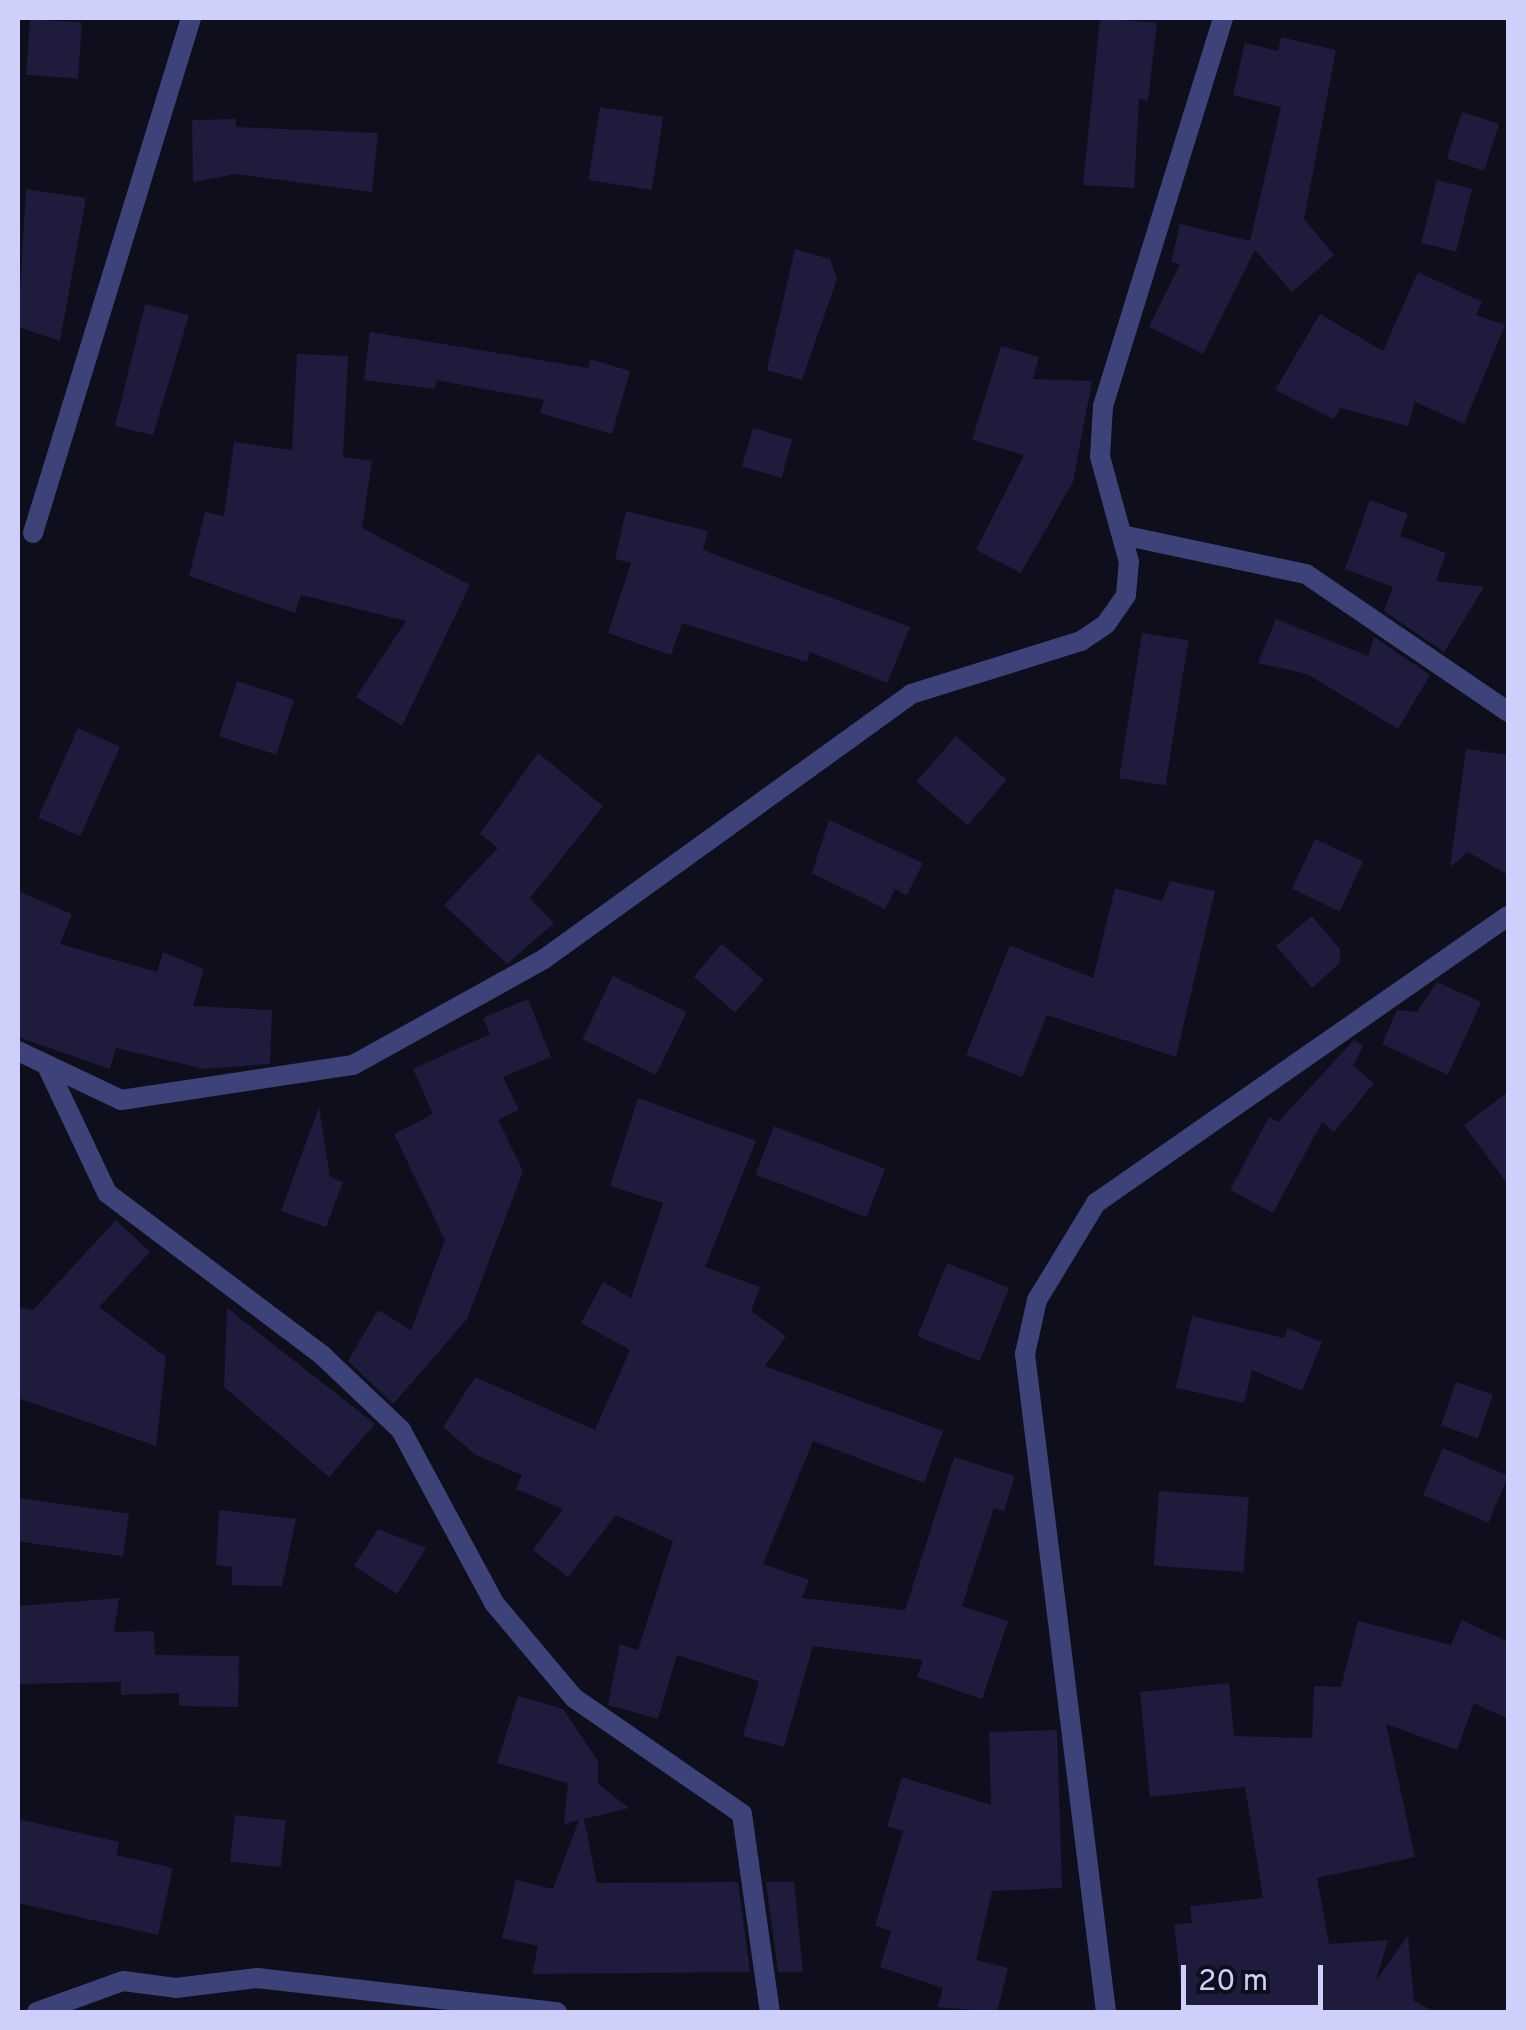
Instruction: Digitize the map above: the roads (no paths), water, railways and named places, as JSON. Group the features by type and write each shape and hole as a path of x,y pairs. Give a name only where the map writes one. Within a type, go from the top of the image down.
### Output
{"street":[{"path":"33,533 192,18"},
{"path":"18,1051 96,1092 144,1100 331,1072 376,1056 544,958 912,694 1082,640 1106,624 1126,595 1122,535 1100,457 1103,406 1223,18"},
{"path":"1122,535 1306,574 1508,712"},
{"path":"1106,2012 1026,1371 1037,1300 1096,1203 1508,916"},
{"path":"47,1066 107,1193 323,1356 401,1430 494,1603 574,1698 742,1814 770,2012"},
{"path":"37,2012 123,1981 176,1988 257,1978 557,2012"}]}
